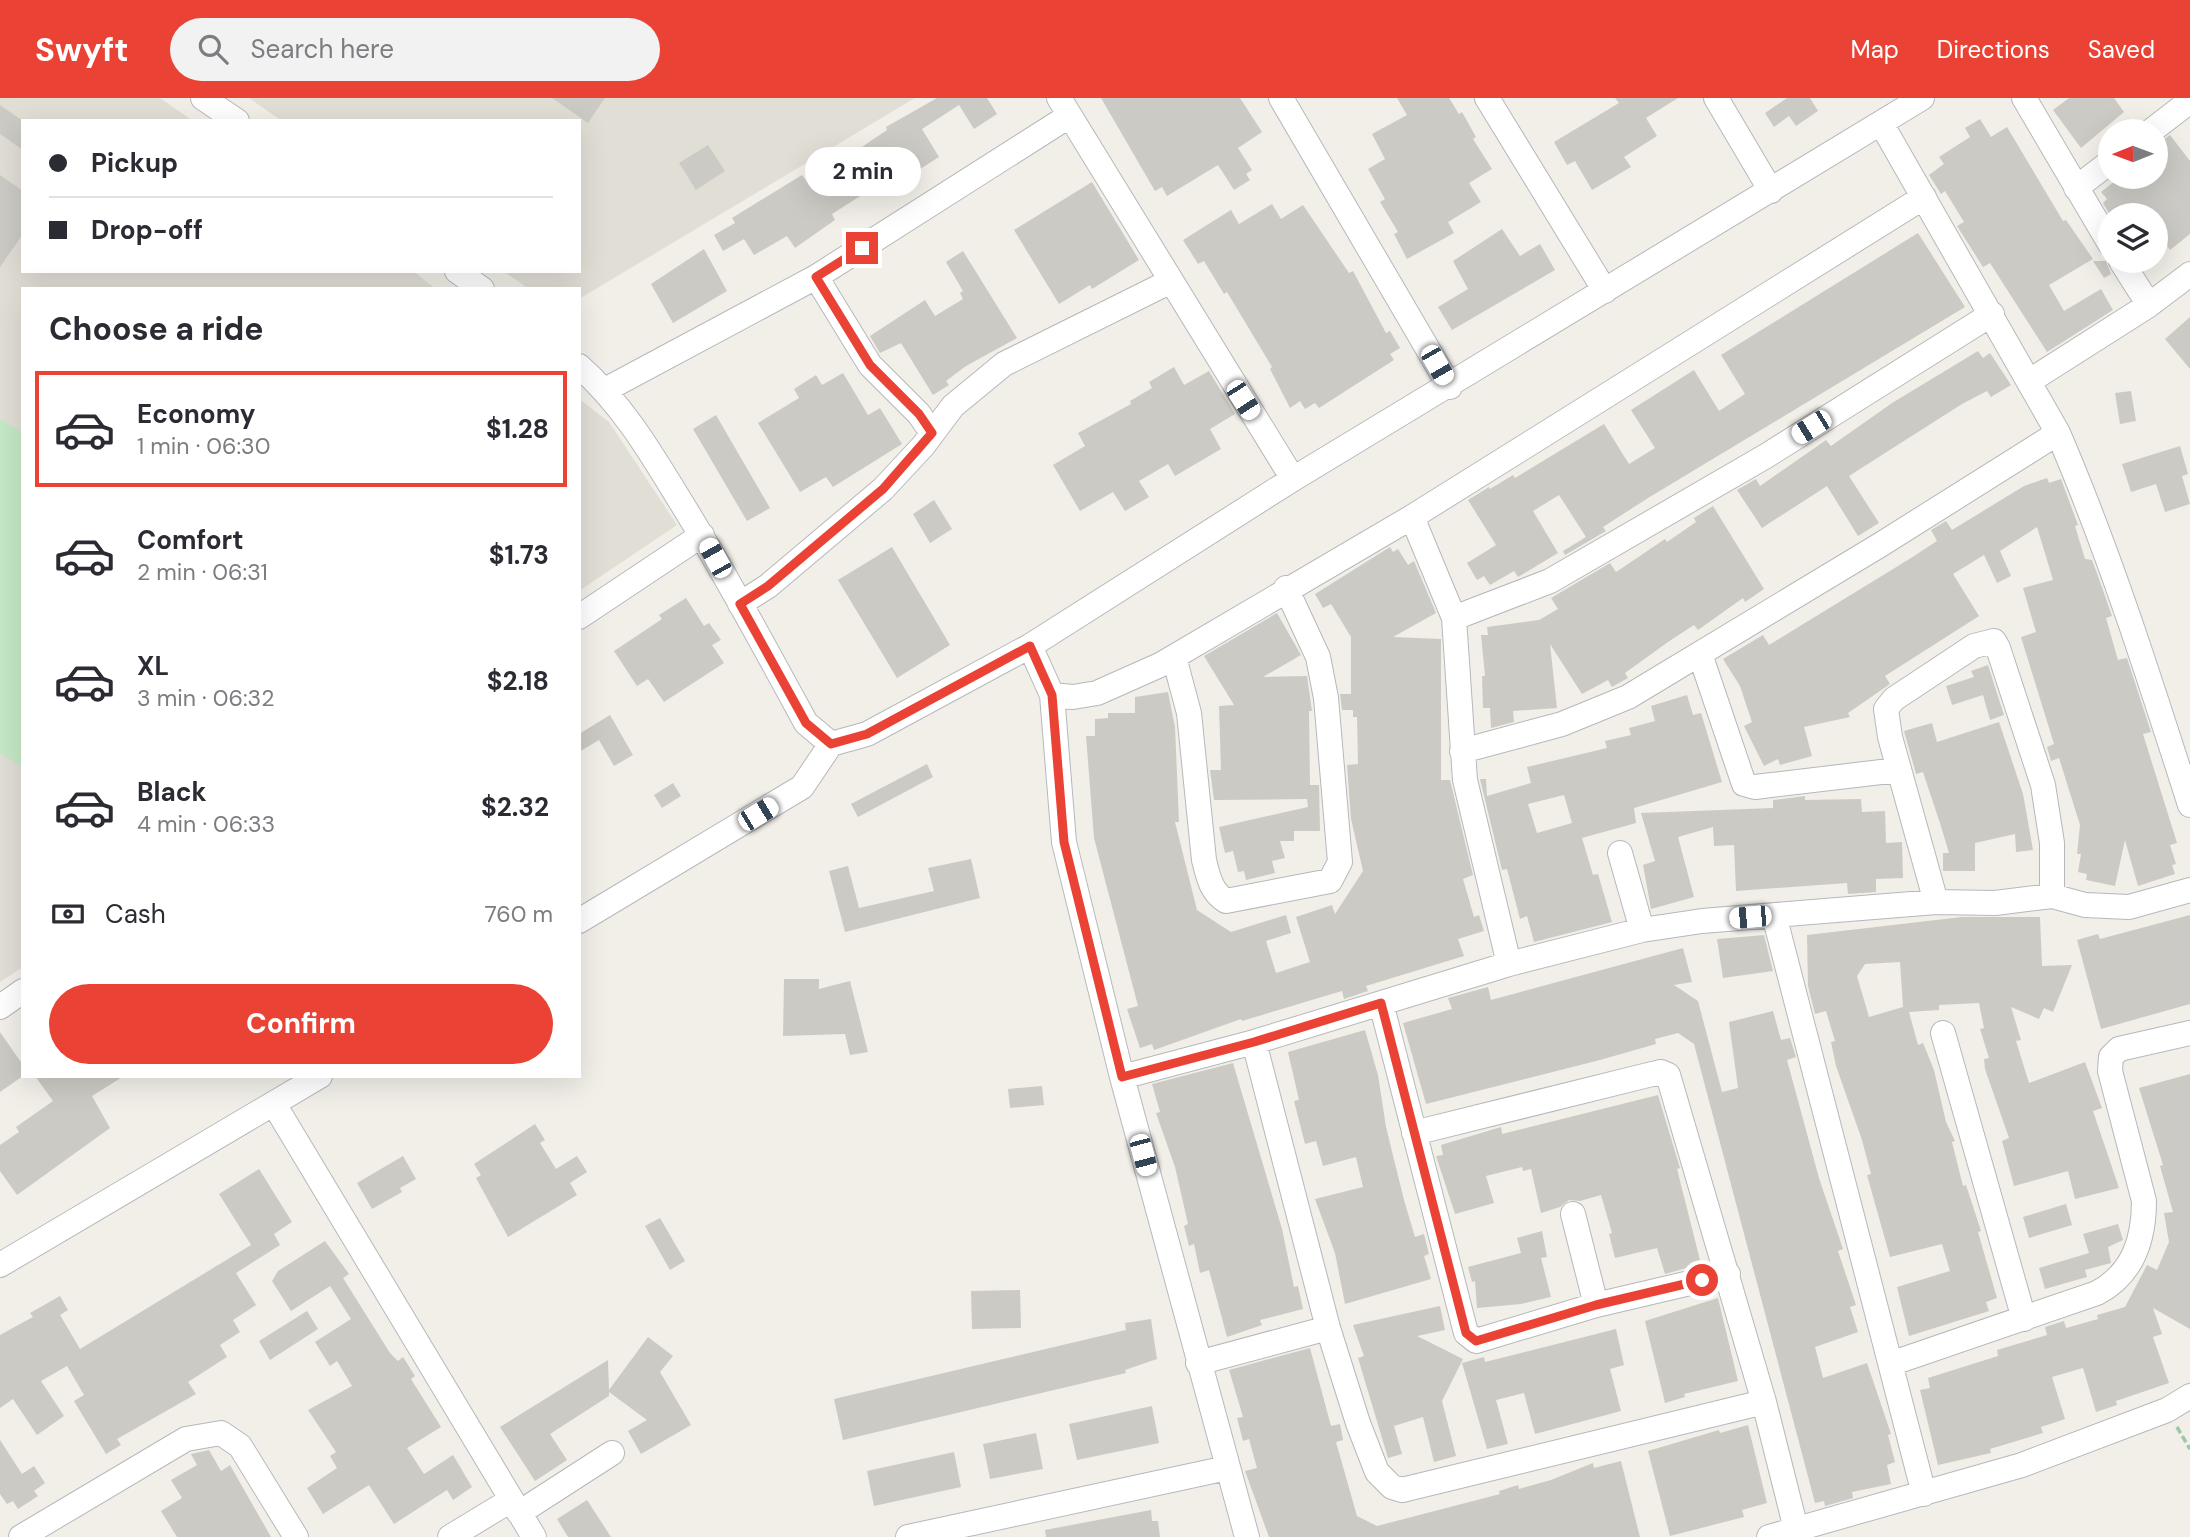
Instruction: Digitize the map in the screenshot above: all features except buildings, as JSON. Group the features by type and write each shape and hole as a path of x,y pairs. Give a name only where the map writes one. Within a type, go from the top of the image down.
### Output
{"street":[{"path":"203,98 234,119"},
{"path":"1281,98 1450,387"},
{"path":"1487,98 1605,291"},
{"path":"1716,98 1771,191"},
{"path":"581,920 802,787 831,744 867,734 1030,646 1293,479 1450,387 1922,98"},
{"path":"2024,98 2098,224"},
{"path":"2167,119 2190,101"},
{"path":"605,390 816,277 1064,107 1293,479"},
{"path":"1881,123 2031,380 2058,433 2080,485 2144,662 2190,805"},
{"path":"2076,188 2098,171"},
{"path":"1052,695 1073,697 1097,693 1138,677 1174,657 1286,588 1412,517 1924,197"},
{"path":"460,273 479,287"},
{"path":"2129,273 2149,305"},
{"path":"2031,380 2149,305 2190,274"},
{"path":"816,277 870,365 919,414 932,433"},
{"path":"740,604 768,586 883,489 953,406 1004,364 1171,281"},
{"path":"1454,618 1550,581 1766,456 1992,314"},
{"path":"581,368 605,390 638,431 702,535 806,723 831,744"},
{"path":"1462,751 1594,712 1628,697 2058,433"},
{"path":"1412,517 1454,618 1460,676 1462,751 1472,816 1509,964"},
{"path":"581,616 702,535"},
{"path":"1174,657 1189,713 1204,860 1210,883 1219,897 1226,901 1330,881 1340,862 1326,698 1318,657 1286,588"},
{"path":"1936,902 1898,770 1890,737 1888,705 1974,646 1994,641 2043,785 2052,843 2052,896"},
{"path":"1030,646 1052,695 1064,842 1122,1077 1247,1537"},
{"path":"1700,654 1744,784 1755,787 1898,770"},
{"path":"1620,853 1642,930"},
{"path":"1122,1077 1254,1042 1509,964 1642,930 1774,915 1936,902 1995,903 2052,896 2085,905 2129,907 2190,890"},
{"path":"1774,915 1893,1363 1924,1494"},
{"path":"0,1007 21,992"},
{"path":"1381,1003 1466,1333 1476,1341 1596,1305 1728,1274"},
{"path":"1943,1033 2024,1319"},
{"path":"1893,1363 2097,1293 2116,1283 2126,1271 2141,1237 2144,1201 2110,1072 2111,1057 2119,1049 2190,1033"},
{"path":"1254,1042 1328,1328 1373,1463 1383,1480 1402,1490 1764,1402"},
{"path":"1414,1133 1664,1073 1670,1077 1764,1402 1796,1530"},
{"path":"0,1265 317,1078"},
{"path":"274,1104 534,1537"},
{"path":"1573,1214 1596,1305"},
{"path":"1198,1363 1328,1328"},
{"path":"1769,1537 2022,1465 2116,1431 2167,1410 2190,1396"},
{"path":"21,1537 186,1439 221,1433 240,1446 252,1462 296,1537"},
{"path":"450,1537 515,1506 612,1452"},
{"path":"908,1537 1227,1468"}],"shaded area":[{"path":"0,98 160,98 190,119 21,119 21,273 416,273 433,287 21,287 21,968 0,982"},
{"path":"249,98 915,98 581,298 581,287 526,287 506,273 581,273 581,119 279,119"},
{"path":"581,401 609,422 677,525 581,590"}],"green space":[{"path":"0,419 21,432 21,766 0,753"}],"route":[{"path":"862,248 816,277 870,365 919,414 932,433 883,489 768,586 740,604 806,723 831,744 867,734 1030,646 1052,695 1064,842 1122,1077 1254,1042 1381,1003 1466,1333 1476,1341 1596,1305 1702,1280"}]}
